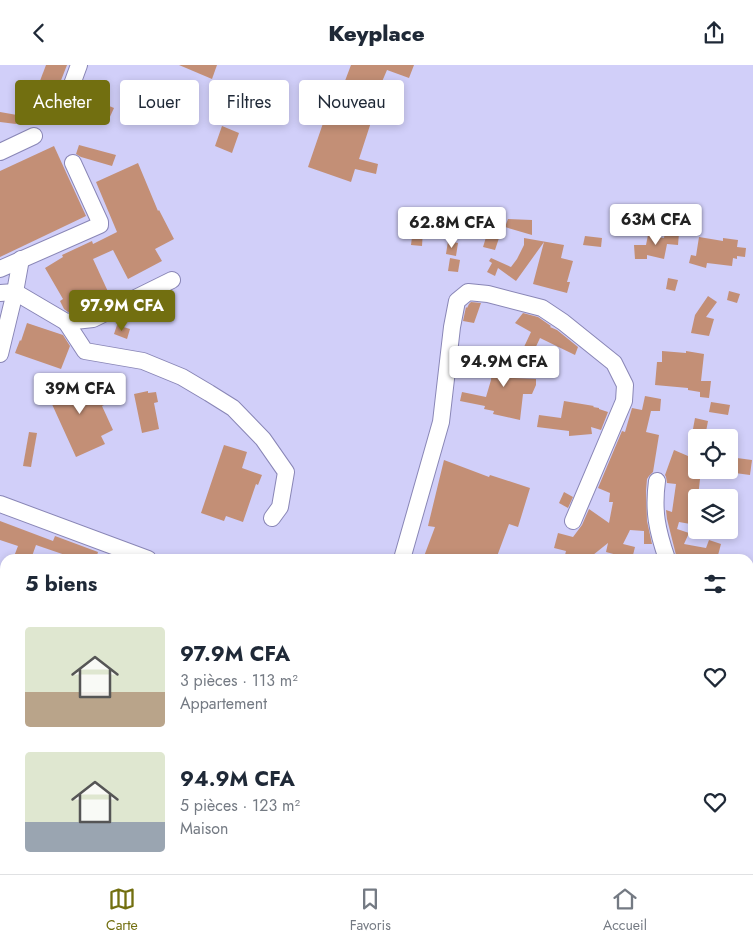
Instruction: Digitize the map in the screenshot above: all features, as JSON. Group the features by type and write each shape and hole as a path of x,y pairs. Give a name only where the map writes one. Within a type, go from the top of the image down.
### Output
{"street":[{"path":"74,80 79,65"},
{"path":"0,152 34,136"},
{"path":"0,269 100,224 73,163"},
{"path":"0,354 8,292 21,259"},
{"path":"66,322 93,319 172,280"},
{"path":"403,554 441,422 452,327 457,301 468,291 488,294 542,308 563,322 614,363 625,385 624,401 573,521"},
{"path":"8,292 66,322 85,351 143,361 182,377 233,408 262,439 286,472 280,507 272,518"},
{"path":"658,481 656,518 666,554"},
{"path":"0,504 111,552"}],"building":[{"path":"46,65 67,65 61,80 40,80"},
{"path":"179,65 217,65 212,79"},
{"path":"351,65 414,65 409,78 387,70 383,80 345,80"},
{"path":"110,106 114,108 110,117"},
{"path":"0,112 15,115 15,124 0,122"},
{"path":"322,125 370,125 359,159 378,164 376,174 355,169 351,182 308,167"},
{"path":"222,126 239,133 232,153 215,146"},
{"path":"79,145 116,155 112,166 76,154"},
{"path":"54,146 86,216 0,257 0,171"},
{"path":"138,163 158,211 174,239 155,249 162,261 128,279 113,250 93,259 110,296 79,311 68,312 64,309 60,301 63,299 45,268 63,257 62,255 92,241 93,244 117,232 96,182"},
{"path":"508,219 532,220 532,235 505,227"},
{"path":"413,229 423,230 422,246 411,245"},
{"path":"665,231 679,233 678,245 667,244 664,259 647,255 647,259 635,259 634,245 646,245 648,235 664,238"},
{"path":"487,234 499,238 495,250 483,247"},
{"path":"585,236 602,238 601,247 583,245"},
{"path":"699,237 723,241 723,238 738,240 737,247 746,248 745,257 737,256 737,259 733,258 732,266 707,263 706,268 689,263 691,255 696,256"},
{"path":"524,238 564,245 561,258 573,261 567,282 570,282 567,293 533,284 544,242 516,281 498,268 495,276 487,272 492,263 489,261 491,258 511,267 524,245"},
{"path":"448,241 458,243 456,256 446,254"},
{"path":"450,258 460,260 458,272 448,271"},
{"path":"668,278 678,280 675,291 666,289"},
{"path":"729,291 740,294 737,303 727,300"},
{"path":"162,296 170,309 149,322 140,307"},
{"path":"708,296 717,302 706,317 714,319 709,336 691,333 695,315"},
{"path":"471,302 481,303 474,323 463,321 466,307"},
{"path":"523,313 538,317 557,330 578,347 575,355 540,338 533,353 524,347 531,332 515,323"},
{"path":"27,323 63,335 70,346 61,369 15,353"},
{"path":"117,325 130,329 127,339 114,334"},
{"path":"494,349 521,356 514,378 536,379 536,385 532,394 523,394 520,420 493,414 494,411 484,409 485,406 460,401 462,392 486,397 491,380"},
{"path":"662,351 686,353 686,351 704,354 701,381 711,381 709,398 700,397 700,392 688,390 688,388 655,385 657,362 662,362"},
{"path":"544,362 554,363 552,375 543,373"},
{"path":"74,377 79,388 93,381 113,430 101,436 105,444 76,457 46,391"},
{"path":"148,391 148,393 156,392 158,402 154,403 159,429 142,433 134,394"},
{"path":"645,396 661,399 660,411 651,411 646,432 659,435 653,472 647,479 646,491 647,521 652,544 644,544 644,531 630,530 623,544 635,547 633,554 606,552 608,543 594,554 565,554 566,551 554,548 558,533 573,537 582,525 589,509 609,523 613,502 609,502 610,493 598,488 622,431 625,432 632,408 642,410"},
{"path":"564,401 594,406 608,412 601,430 591,427 592,434 569,436 569,431 537,427 539,415 561,418"},
{"path":"711,402 730,405 728,415 709,412"},
{"path":"695,418 708,421 706,429 693,429"},
{"path":"29,432 37,433 31,467 23,466"},
{"path":"224,445 247,452 242,468 262,475 258,485 256,484 243,522 226,516 224,521 201,513"},
{"path":"674,450 688,456 688,479 700,479 699,489 688,489 688,524 679,522 677,529 688,533 684,544 706,548 709,540 721,544 718,554 676,554 666,510 672,512 676,484 667,483 665,475"},
{"path":"738,458 752,460 750,475 738,473"},
{"path":"444,460 489,477 490,475 530,488 518,527 509,524 498,554 425,554 435,527 428,526"},
{"path":"564,492 573,497 568,508 559,503"},
{"path":"0,521 53,541 55,536 98,552 97,554 62,554 36,545 33,554 15,554 18,546 0,540"}]}
